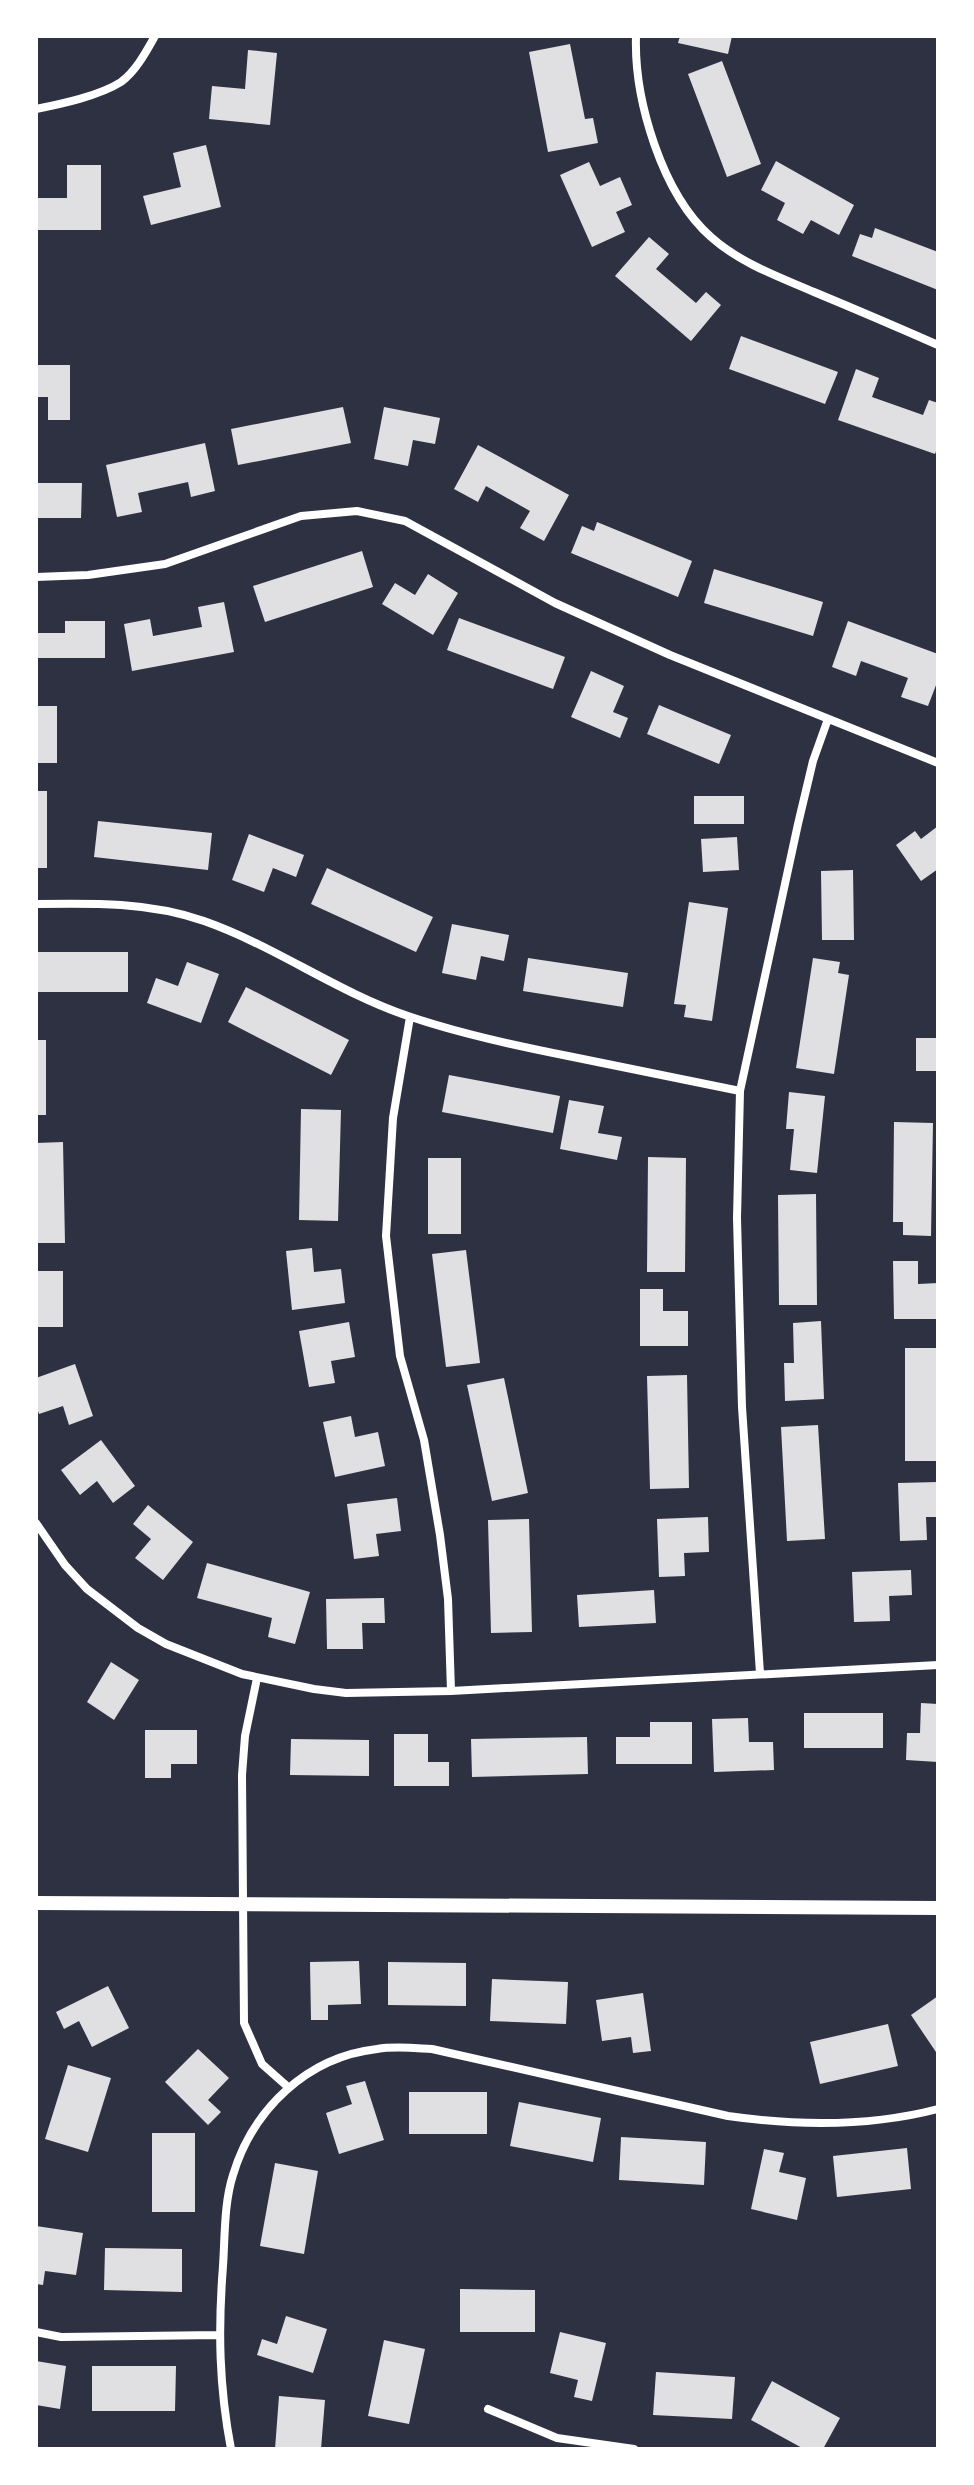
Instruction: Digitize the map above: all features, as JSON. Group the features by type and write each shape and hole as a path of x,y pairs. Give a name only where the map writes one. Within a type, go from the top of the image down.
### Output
{"street":[{"path":"36,109 92,94 121,81 143,57 155,36"},
{"path":"636,36 635,63 639,91 659,157 692,217 713,239 759,268 938,345"},
{"path":"36,577 88,575 165,564 301,516 357,511 405,521 555,603 670,655 938,763"},
{"path":"760,1673 742,1407 737,1218 740,1091 798,824 813,761 828,719"},
{"path":"36,904 117,904 160,909 203,921 289,959 368,1001 410,1017 525,1047 740,1091"},
{"path":"410,1017 393,1118 386,1236 400,1356 424,1440 440,1535 448,1599 451,1691"},
{"path":"36,1523 65,1565 87,1589 111,1610 166,1644 257,1678 346,1693 451,1691 938,1665"},
{"path":"257,1678 245,1736 242,1775 244,2023 262,2064 288,2087"},
{"path":"36,1903 938,1908"},
{"path":"231,2449 220,2373 219,2335 232,2178 255,2124 288,2087 312,2071 342,2057 373,2049 432,2049 728,2116 767,2121 808,2124 882,2120 938,2109"},
{"path":"36,2332 61,2337 219,2335"},
{"path":"488,2409 557,2438 634,2449"}],"building":[{"path":"680,36 732,36 728,54 678,43"},
{"path":"570,44 585,119 593,118 598,143 548,152 529,52"},
{"path":"248,50 277,53 270,125 209,119 212,86 245,89"},
{"path":"722,61 761,164 727,177 688,74"},
{"path":"206,145 221,207 151,225 143,196 181,187 173,153"},
{"path":"776,161 854,205 839,235 811,220 803,234 777,220 785,203 761,190"},
{"path":"589,162 600,186 620,177 632,205 616,212 625,232 592,247 560,175"},
{"path":"67,165 101,165 101,230 36,230 36,198 67,198"},
{"path":"875,228 938,252 938,290 852,256 860,234 872,238"},
{"path":"649,237 669,254 656,269 696,303 706,292 721,305 691,341 615,276"},
{"path":"741,336 838,372 825,404 729,369"},
{"path":"36,365 70,365 70,420 48,420 48,397 36,397"},
{"path":"856,369 879,378 872,397 923,415 929,400 938,403 938,446 935,454 838,420"},
{"path":"343,407 351,443 238,465 231,429"},
{"path":"384,407 440,418 435,444 413,440 408,466 374,459"},
{"path":"205,443 215,491 191,497 188,482 138,493 142,512 117,517 106,465"},
{"path":"478,445 569,495 544,541 520,528 530,511 486,486 478,502 454,489"},
{"path":"36,483 82,483 81,518 36,518"},
{"path":"597,522 692,561 678,597 571,553 582,526 594,531"},
{"path":"362,551 373,587 265,622 253,586"},
{"path":"714,569 823,602 813,636 704,603"},
{"path":"428,574 458,593 433,635 382,604 395,583 415,595"},
{"path":"224,602 234,652 132,671 124,624 150,619 153,636 202,627 198,607"},
{"path":"459,618 565,657 553,689 447,650"},
{"path":"65,621 105,621 105,658 36,658 36,633 65,633"},
{"path":"848,621 938,654 938,680 928,706 901,697 908,678 861,661 856,676 832,667"},
{"path":"591,671 624,686 613,712 628,718 620,738 571,717"},
{"path":"659,705 731,735 719,764 647,734"},
{"path":"36,706 57,706 57,763 36,763"},
{"path":"36,791 47,791 47,868 36,868"},
{"path":"694,796 744,796 744,824 694,824"},
{"path":"98,821 212,833 208,870 94,857"},
{"path":"938,826 938,869 921,881 896,845 915,831 921,839"},
{"path":"249,834 304,855 296,877 273,868 264,892 232,880"},
{"path":"737,837 739,870 703,872 701,839"},
{"path":"327,868 433,917 416,952 311,904"},
{"path":"853,870 854,940 822,940 821,871"},
{"path":"689,902 728,908 712,1021 684,1017 686,1005 674,1004"},
{"path":"452,924 509,935 504,961 481,956 476,980 442,973"},
{"path":"36,952 128,952 128,992 36,992"},
{"path":"528,958 628,973 623,1007 523,991"},
{"path":"813,958 840,962 838,973 849,975 834,1074 796,1068"},
{"path":"187,962 219,974 201,1023 147,1003 156,978 178,986"},
{"path":"246,987 349,1040 331,1075 228,1022"},
{"path":"916,1038 938,1038 938,1071 916,1071"},
{"path":"36,1040 46,1040 46,1115 36,1115"},
{"path":"449,1075 560,1096 553,1133 442,1112"},
{"path":"789,1092 825,1096 817,1173 790,1170 794,1129 786,1129"},
{"path":"569,1100 604,1106 598,1133 622,1137 617,1160 560,1149"},
{"path":"301,1109 341,1110 338,1221 299,1220"},
{"path":"894,1122 933,1123 931,1236 903,1235 903,1222 893,1222"},
{"path":"63,1142 65,1243 36,1243 36,1143"},
{"path":"648,1157 686,1158 685,1272 647,1272"},
{"path":"428,1158 461,1158 461,1234 428,1234"},
{"path":"816,1194 817,1305 779,1305 778,1195"},
{"path":"312,1248 314,1272 341,1269 345,1303 292,1310 286,1251"},
{"path":"466,1250 480,1363 446,1367 432,1254"},
{"path":"893,1261 918,1261 918,1284 938,1283 938,1319 894,1319"},
{"path":"37,1271 63,1271 63,1327 36,1327"},
{"path":"640,1289 663,1289 663,1311 688,1311 688,1346 640,1346"},
{"path":"821,1321 824,1399 785,1401 784,1363 794,1363 793,1323"},
{"path":"349,1322 355,1357 331,1361 335,1383 309,1387 299,1331"},
{"path":"905,1348 938,1348 938,1461 905,1461"},
{"path":"75,1364 93,1416 69,1425 63,1406 39,1414 36,1378"},
{"path":"687,1375 689,1488 650,1489 647,1376"},
{"path":"504,1378 528,1493 492,1501 467,1385"},
{"path":"351,1416 355,1437 378,1432 385,1466 335,1477 323,1422"},
{"path":"818,1425 825,1539 787,1541 781,1427"},
{"path":"101,1440 135,1486 113,1503 97,1481 80,1495 61,1470"},
{"path":"938,1482 938,1517 926,1517 927,1540 900,1541 898,1483"},
{"path":"397,1498 401,1531 376,1534 379,1556 354,1559 347,1504"},
{"path":"148,1505 193,1542 163,1580 135,1558 151,1539 133,1524"},
{"path":"708,1517 709,1552 684,1553 685,1576 659,1577 657,1519"},
{"path":"529,1519 532,1632 491,1633 488,1520"},
{"path":"207,1563 310,1592 295,1644 268,1637 272,1618 197,1598"},
{"path":"911,1570 912,1595 889,1596 890,1621 854,1622 852,1572"},
{"path":"654,1590 656,1623 579,1627 577,1595"},
{"path":"384,1598 385,1623 362,1623 363,1649 327,1649 326,1599"},
{"path":"111,1662 139,1680 114,1720 87,1702"},
{"path":"921,1703 938,1704 938,1762 906,1760 907,1733 920,1733"},
{"path":"804,1713 883,1713 883,1748 804,1748"},
{"path":"748,1718 749,1742 773,1742 774,1770 714,1772 712,1719"},
{"path":"650,1722 692,1722 692,1764 616,1764 616,1737 650,1737"},
{"path":"145,1730 197,1730 197,1764 171,1764 171,1778 145,1778"},
{"path":"394,1734 428,1734 428,1762 449,1762 449,1786 394,1786"},
{"path":"587,1737 588,1774 472,1777 471,1739"},
{"path":"291,1739 369,1740 369,1776 290,1775"},
{"path":"359,1961 361,2004 328,2005 328,2020 311,2020 310,1962"},
{"path":"388,1962 466,1963 466,2006 388,2005"},
{"path":"492,1979 568,1982 566,2024 490,2021"},
{"path":"108,1986 129,2028 92,2047 79,2021 64,2029 56,2012"},
{"path":"643,1993 651,2051 633,2053 631,2037 602,2041 596,2000"},
{"path":"938,1996 938,2055 911,2015"},
{"path":"888,2024 898,2066 820,2084 810,2042"},
{"path":"198,2049 229,2078 208,2100 221,2112 208,2125 165,2082"},
{"path":"68,2065 111,2078 88,2152 45,2139"},
{"path":"365,2081 384,2140 339,2154 326,2113 352,2104 346,2086"},
{"path":"409,2092 487,2092 487,2134 409,2134"},
{"path":"519,2102 601,2118 593,2162 510,2146"},
{"path":"152,2133 195,2133 195,2212 152,2212"},
{"path":"621,2137 706,2142 704,2185 619,2180"},
{"path":"907,2148 911,2189 837,2197 833,2156"},
{"path":"764,2149 784,2153 779,2172 806,2178 797,2220 751,2209"},
{"path":"275,2163 318,2171 304,2254 260,2246"},
{"path":"36,2226 83,2233 76,2275 45,2271 43,2285 36,2284"},
{"path":"105,2248 182,2249 182,2292 104,2290"},
{"path":"460,2289 535,2290 535,2332 460,2332"},
{"path":"286,2316 327,2329 313,2373 257,2355 262,2339 277,2344"},
{"path":"560,2332 606,2343 592,2401 574,2397 578,2380 550,2373"},
{"path":"384,2340 425,2349 409,2424 368,2416"},
{"path":"36,2361 66,2366 60,2409 36,2405"},
{"path":"92,2366 176,2366 175,2411 92,2411"},
{"path":"656,2372 735,2377 732,2419 653,2415"},
{"path":"772,2381 840,2418 823,2449 804,2449 751,2420"},
{"path":"279,2396 325,2400 321,2449 275,2449"}]}
